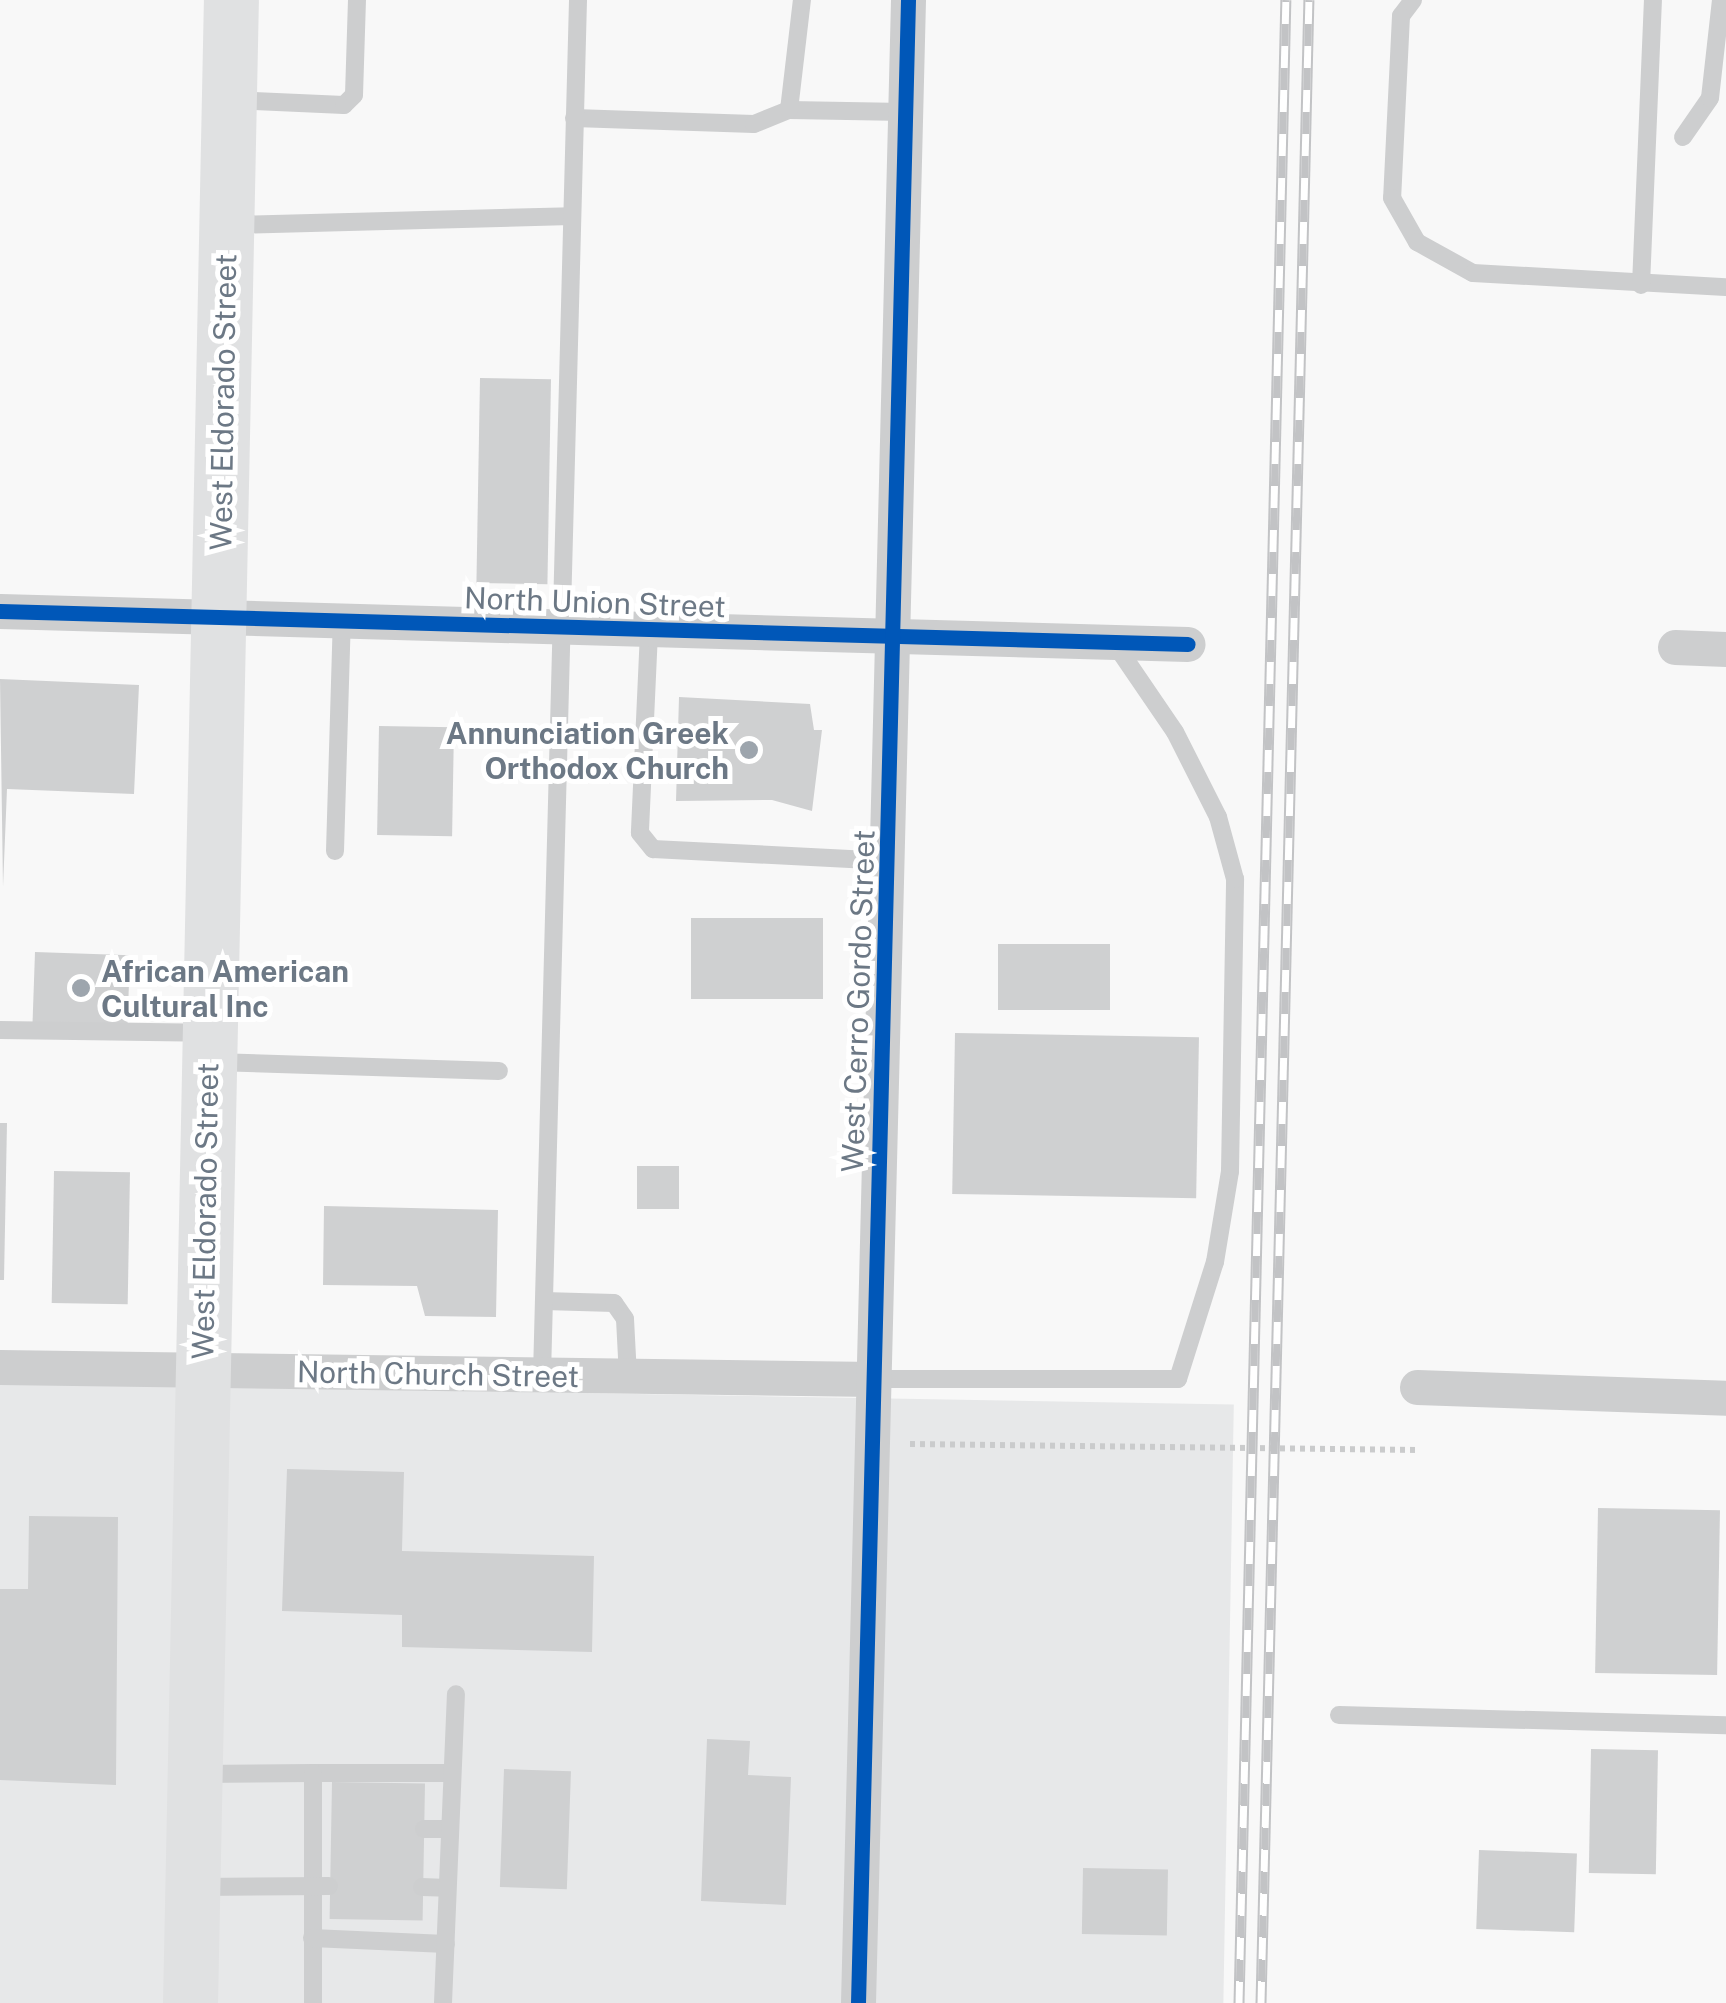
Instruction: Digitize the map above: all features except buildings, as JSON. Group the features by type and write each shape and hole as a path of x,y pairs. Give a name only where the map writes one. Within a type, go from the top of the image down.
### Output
{"main road":[{"name":"West Eldorado Street","path":"190,2003 231,0"}],"street":[{"name":"West Cerro Gordo Street","path":"858,2003 896,640 908,0"},
{"name":"North Union Street","path":"0,611 896,640 1188,644"},
{"path":"1674,647 1726,649"},
{"name":"North Church Street","path":"0,1368 875,1379"},
{"path":"1417,1388 1726,1398"}],"lane":[{"path":"229,100 344,105 354,95 357,0"},
{"path":"542,1375 578,0"},
{"path":"789,110 802,0"},
{"path":"1413,0 1401,16 1392,198 1416,242 1473,274 1641,285 1726,286"},
{"path":"1641,285 1653,0"},
{"path":"1683,137 1710,98 1721,0"},
{"path":"574,118 754,124 789,110 906,112"},
{"path":"226,225 571,216"},
{"path":"335,850 342,621"},
{"path":"649,632 640,819 652,849 890,861"},
{"path":"875,1379 1178,1379 1215,1262 1230,1170 1235,879 1192,766 1115,644"},
{"path":"0,1030 498,1071"},
{"path":"544,1302 614,1303 625,1319 628,1376"},
{"path":"443,2003 456,1694"},
{"path":"1339,1715 1726,1725"},
{"path":"194,1774 452,1773"},
{"path":"313,1774 322,1828 320,1886 312,1938 313,2003"},
{"path":"424,1829 449,1829"},
{"path":"192,1888 320,1886"},
{"path":"422,1887 447,1888"},
{"path":"312,1938 446,1944"}],"path":[{"path":"910,1444 1419,1450"}],"shaded area":[{"path":"0,1383 1234,1405 1223,2003 0,2003"}],"railway":[{"path":"1239,2003 1286,0"},
{"path":"1261,2003 1309,0"}],"cycle path":[{"path":"858,2003 908,0"},
{"path":"0,611 1188,644"}],"place":[{"name":"Annunciation Greek Orthodox Church","path":"749,750"},
{"name":"African American Cultural Inc","path":"81,988"}]}
